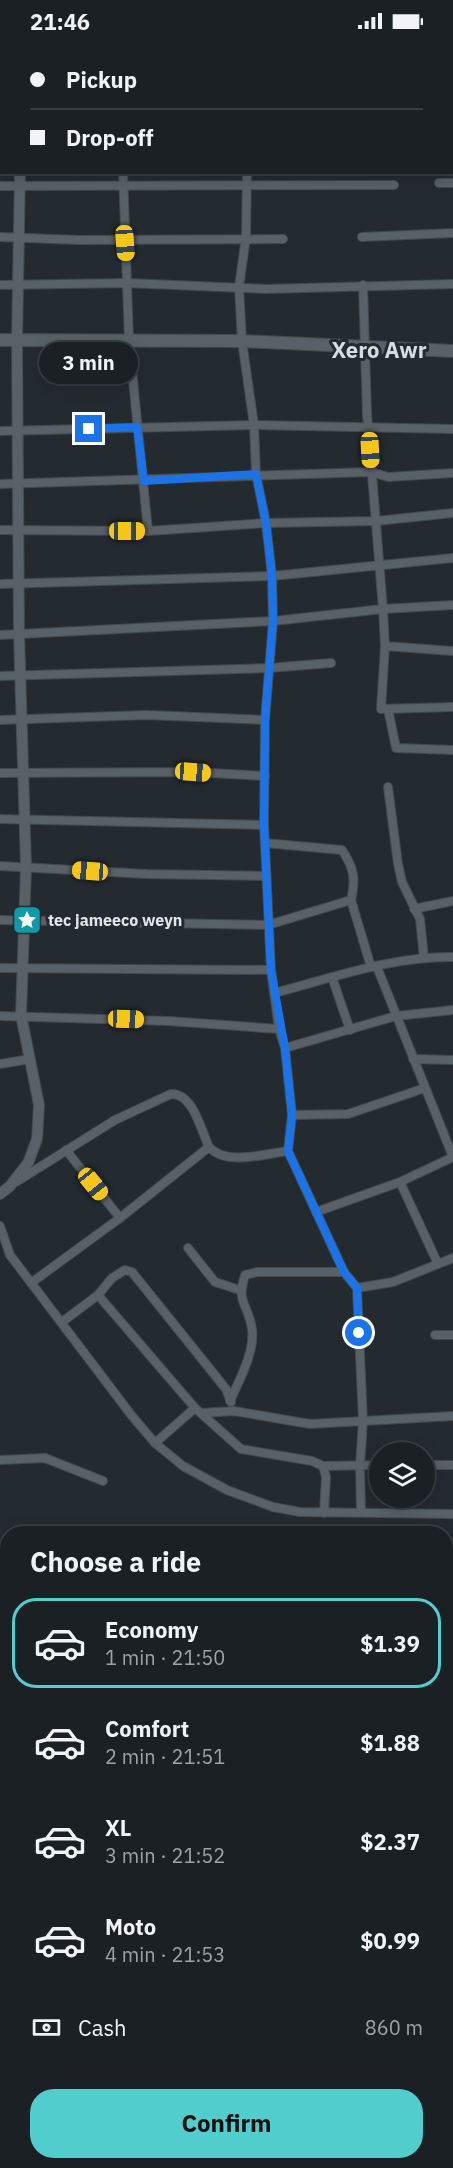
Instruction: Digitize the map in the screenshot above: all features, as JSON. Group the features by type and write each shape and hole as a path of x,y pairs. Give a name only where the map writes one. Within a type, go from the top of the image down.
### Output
{"main road":[{"path":"0,340 242,341 453,351"}],"street":[{"path":"0,1194 28,1163 37,1138 39,1105 21,1015 26,867 21,773 19,634 17,286 20,174"},
{"path":"123,174 129,340 148,531"},
{"path":"247,174 246,237 239,287 242,341 254,425 256,474 266,523 272,576 273,621 265,720 264,825 271,970 279,1029 285,1048 292,1115 288,1151 344,1272 357,1288 363,1421 360,1465 361,1512"},
{"path":"440,183 453,183"},
{"path":"0,186 394,185"},
{"path":"362,237 453,233"},
{"path":"0,237 79,240 246,237 283,239"},
{"path":"0,285 128,283 239,287 453,284"},
{"path":"363,285 371,472 381,565 385,646 381,709 453,707"},
{"path":"0,431 254,425 453,429"},
{"path":"0,484 144,481 256,474 371,472 388,477 453,473"},
{"path":"0,530 148,531 266,523 376,521 453,513"},
{"path":"0,584 272,576 453,558"},
{"path":"0,635 273,621 382,609 453,605"},
{"path":"385,646 453,651"},
{"path":"0,676 269,668 331,663"},
{"path":"388,709 396,748 453,750"},
{"path":"0,720 147,715 265,720"},
{"path":"0,773 193,772 265,776"},
{"path":"388,787 398,864 402,882 420,919 424,958"},
{"path":"0,819 264,825"},
{"path":"265,843 342,850 352,864 355,880 351,900 374,967 453,1157 400,1182 316,1212"},
{"path":"0,866 146,874 266,876"},
{"path":"0,920 268,925 351,900"},
{"path":"414,909 453,901"},
{"path":"274,993 374,967 424,958 453,957"},
{"path":"0,968 271,970"},
{"path":"332,977 350,1030"},
{"path":"285,1048 396,1016 453,1010"},
{"path":"0,1016 21,1015 279,1029"},
{"path":"0,1064 30,1059"},
{"path":"413,1059 453,1060"},
{"path":"292,1115 348,1114 424,1088"},
{"path":"10,1185 115,1120 171,1094 179,1094 187,1099 209,1147 217,1156 288,1151"},
{"path":"31,1283 120,1218 209,1147"},
{"path":"66,1150 120,1218"},
{"path":"400,1182 438,1264"},
{"path":"0,1226 10,1255 31,1283 155,1443 183,1466 227,1490 273,1507 300,1512 453,1514"},
{"path":"188,1248 215,1282 240,1290"},
{"path":"357,1288 393,1282 453,1258"},
{"path":"62,1322 98,1295 112,1278 125,1270 132,1272 226,1389 234,1411"},
{"path":"230,1401 250,1351 252,1330 240,1290 245,1275 257,1272 344,1272"},
{"path":"98,1295 199,1410 241,1449 312,1461 323,1466 369,1465"},
{"path":"435,1335 453,1335"},
{"path":"155,1443 199,1410 234,1411 310,1424 453,1416"},
{"path":"0,1460 45,1458 103,1481"},
{"path":"435,1465 453,1465"},
{"path":"323,1466 326,1477 324,1513"}],"place":[{"name":"tec jameeco weyn","path":"27,920"}],"district":[{"name":"Xero Awr","path":"379,350"}],"route":[{"path":"89,429 137,427 144,481 256,474 266,523 272,576 273,621 265,720 264,825 271,970 279,1029 285,1048 292,1115 288,1151 292,1164 344,1272 357,1288 359,1333"}]}
